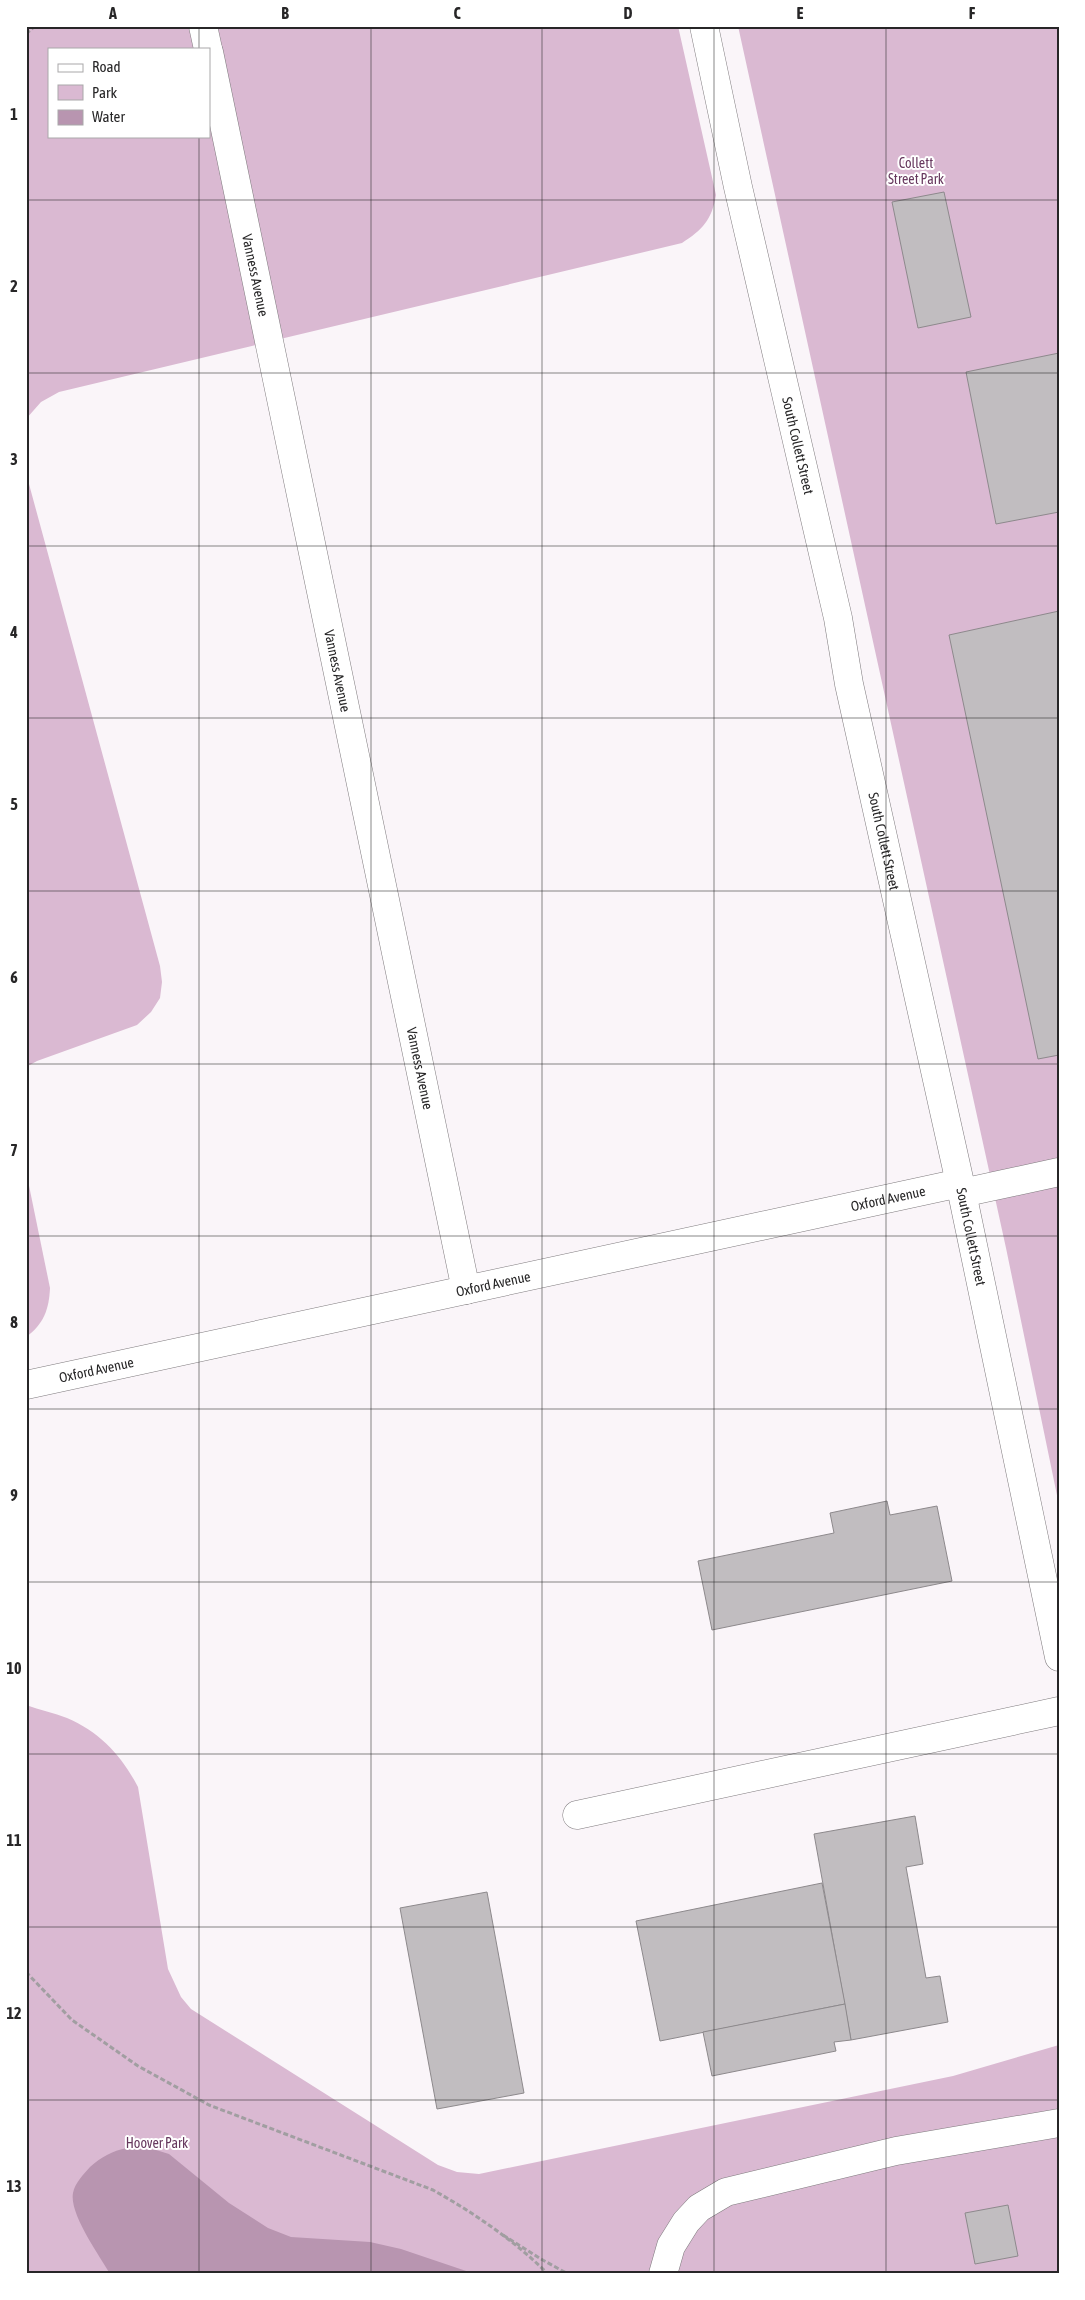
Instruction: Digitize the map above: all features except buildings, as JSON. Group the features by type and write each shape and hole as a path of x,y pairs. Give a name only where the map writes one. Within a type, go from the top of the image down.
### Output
{"street":[{"name":"Vanness Avenue","path":"203,26 208,48"},
{"name":"South Collett Street","path":"704,26 740,197 838,618 849,684 961,1188 1059,1657"},
{"name":"Vanness Avenue","path":"210,60 466,1290"},
{"name":"Oxford Avenue","path":"26,1385 466,1290 961,1188 1058,1177"},
{"path":"577,1815 1059,1711"},
{"path":"663,2274 671,2246 686,2222 699,2208 726,2192 896,2151 1059,2123"}],"path":[{"path":"26,34 35,26"},
{"path":"26,1972 72,2020 138,2066 209,2105 433,2190 541,2259 568,2274"},
{"path":"480,2219 548,2274"}],"green space":[{"path":"26,26 678,26 716,195 712,211 705,224 682,243 59,392 41,402 26,419"},
{"name":"Collett Street Park","path":"738,26 1059,26 1059,1505 1006,1248"},
{"path":"26,473 160,966 162,982 160,998 151,1012 137,1025 37,1061 26,1067"},
{"path":"26,1171 50,1288 44,1316 37,1327 26,1337"},
{"name":"Hoover Park","path":"26,1705 67,1718 90,1730 117,1755 138,1787 168,1969 181,1997 191,2009 438,2165 457,2172 479,2174 953,2076 1059,2045 1059,2274 26,2274"}],"water":[{"path":"127,2148 156,2150 169,2154 229,2203 268,2228 291,2237 370,2242 401,2249 475,2274 110,2274 80,2223 73,2202 73,2193 80,2179 94,2163 103,2157"}]}
